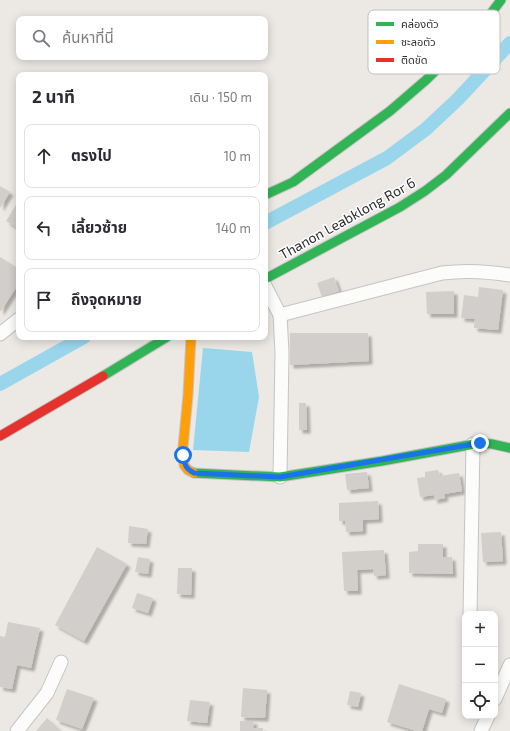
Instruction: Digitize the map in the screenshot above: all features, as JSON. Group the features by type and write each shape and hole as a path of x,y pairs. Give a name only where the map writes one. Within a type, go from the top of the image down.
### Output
{"street":[{"path":"494,10 501,0"},
{"path":"268,194 293,182 390,111 432,74"},
{"name":"Thanon Leabklong Ror 6","path":"268,277 400,208 446,175 510,113"},
{"path":"280,315 442,273 482,271 510,275"},
{"path":"268,292 280,315 282,353 280,477"},
{"path":"0,334 16,321"},
{"path":"0,436 162,340"},
{"path":"191,340 183,447 184,465 188,470 194,473 280,477 480,443 510,448"},
{"path":"470,611 473,444"},
{"path":"18,731 46,694 61,662"},
{"path":"498,689 504,669"},
{"path":"481,731 487,719"}],"water":[{"path":"203,348 252,352 259,397 249,452 193,450"}],"building":[{"path":"0,186 10,192 0,208"},
{"path":"16,205 16,227 6,221"},
{"path":"0,257 16,267 16,288 0,311"},
{"path":"334,277 339,291 322,297 317,283"},
{"path":"479,287 503,290 498,330 474,328 475,319 461,318 464,295 478,297"},
{"path":"454,291 454,314 427,314 426,292"},
{"path":"290,333 368,333 369,361 290,365"},
{"path":"299,403 306,403 307,430 299,430"},
{"path":"438,470 440,476 459,473 462,491 444,494 445,498 434,500 434,495 420,497 417,478 425,477 425,472"},
{"path":"367,472 369,488 347,490 345,474"},
{"path":"378,501 379,519 363,520 363,531 346,532 345,521 339,521 339,503"},
{"path":"129,526 148,529 146,544 128,543"},
{"path":"501,532 503,561 483,562 481,533"},
{"path":"418,544 443,544 443,557 452,557 453,574 409,573 409,552 418,551"},
{"path":"97,547 127,564 84,641 55,625"},
{"path":"384,550 386,575 374,576 373,569 357,570 358,591 344,591 342,552"},
{"path":"138,557 150,559 148,574 135,572"},
{"path":"178,568 192,568 191,595 177,594"},
{"path":"137,593 153,598 148,613 132,608"},
{"path":"8,622 40,628 31,668 17,665 12,689 0,687 0,636 5,637"},
{"path":"399,684 446,699 442,713 429,709 422,731 417,731 387,722"},
{"path":"243,688 267,690 265,718 241,717"},
{"path":"67,689 94,698 82,729 56,720"},
{"path":"350,691 361,693 358,707 347,705"},
{"path":"190,700 210,702 207,723 187,721"},
{"path":"47,718 61,731 36,731"},
{"path":"240,721 254,721 253,728 263,728 263,731 240,731"}],"waterway":[{"path":"500,54 510,43"},
{"path":"268,221 387,158 426,129 458,99 481,74"},
{"path":"0,384 79,340"}],"traffic: fast":[{"path":"494,10 501,0"},
{"path":"268,194 293,182 390,111 432,74"},
{"path":"268,277 400,207 425,191 446,175 510,113"},
{"path":"103,376 162,340"},
{"path":"194,473 280,477 382,461 480,443 510,448"}],"traffic: slow":[{"path":"191,340 183,447 184,465 188,470 194,473"}],"traffic: jam":[{"path":"0,436 103,376"}],"route":[{"path":"183,455 184,465 188,470 194,473 280,477 480,443"}]}
